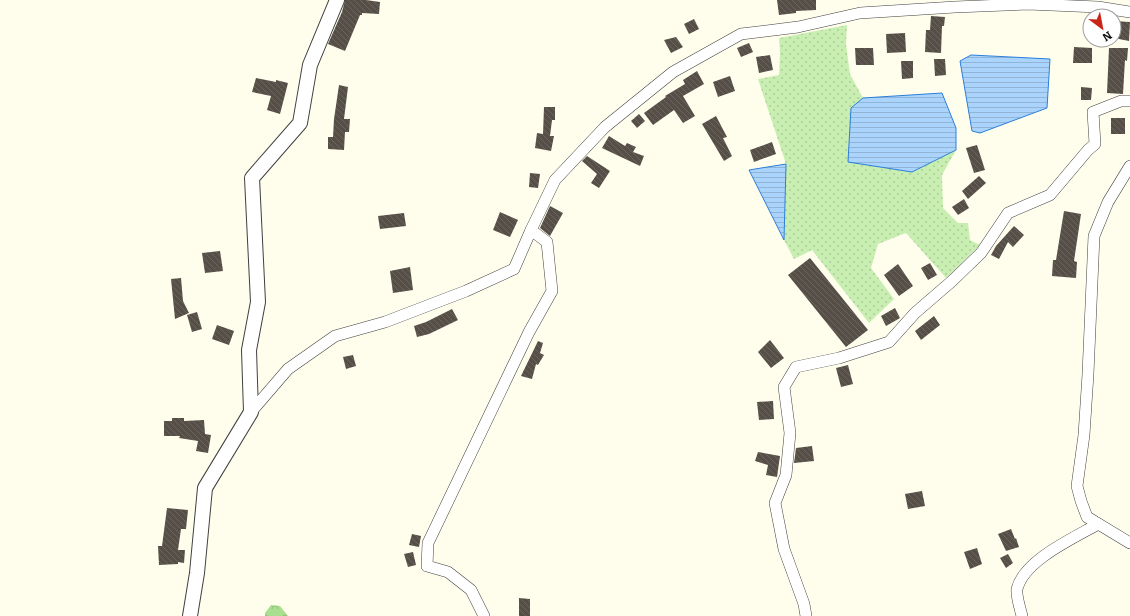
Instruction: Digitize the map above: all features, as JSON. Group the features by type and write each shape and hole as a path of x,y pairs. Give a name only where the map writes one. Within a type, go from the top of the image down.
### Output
{"street":[{"path":"251,412 249,350 258,302 252,178 300,123 310,65 337,0"},
{"path":"190,616 197,573 206,488 251,412 288,369 335,336 385,322 466,291 514,269 531,230 556,180 605,127 673,72 741,34 798,27 860,13 1028,4 1098,8 1130,12"},
{"path":"806,616 804,604 784,549 775,503 786,475 790,433 784,387 796,367 838,358 889,342 915,313 952,281 981,253 1008,213 1050,195 1088,150 1095,144 1093,112 1121,101 1130,101"},
{"path":"1130,166 1108,202 1094,236 1084,435 1077,486 1087,517 1130,543"},
{"path":"484,616 472,590 448,572 427,566 428,543 529,332 552,291 547,242 531,230"},
{"path":"1022,616 1017,590 1022,576 1046,553 1098,524"}],"green space":[{"path":"847,25 846,44 850,74 863,98 851,108 912,172 956,150 942,175 943,208 958,223 968,223 970,240 980,245 946,278 906,233 878,244 871,268 894,299 869,323 812,250 794,259 784,240 786,164 758,79 779,75 779,38"},
{"path":"271,605 280,606 288,616 265,616 265,613"}],"water":[{"path":"971,55 1050,59 1047,108 980,133 972,131 960,61"},
{"path":"942,93 956,128 956,150 912,172 848,162 851,108 863,98"},
{"path":"786,164 784,240 749,170"}],"building":[{"path":"345,0 380,2 379,14 362,13 362,15 360,15 345,51 328,44 342,12"},
{"path":"777,0 816,0 816,10 796,11 796,13 779,15"},
{"path":"931,16 945,17 944,26 942,26 941,53 925,52 926,30 930,30"},
{"path":"694,19 699,29 689,34 684,24"},
{"path":"1122,22 1130,22 1129,41 1122,40"},
{"path":"905,33 906,52 887,53 886,34"},
{"path":"676,37 683,47 671,53 664,40"},
{"path":"749,43 753,52 741,57 737,48"},
{"path":"1074,47 1092,48 1092,63 1073,63"},
{"path":"855,48 873,48 874,65 856,65"},
{"path":"1109,48 1128,48 1127,61 1125,60 1123,94 1107,93"},
{"path":"770,55 773,70 759,73 756,57"},
{"path":"934,59 945,59 946,75 935,76"},
{"path":"901,61 913,61 913,78 902,79"},
{"path":"697,71 704,84 683,96 695,116 683,123 674,110 653,125 644,113 666,97 665,96 685,84 683,80"},
{"path":"730,76 735,91 718,97 713,82"},
{"path":"256,78 288,83 280,114 267,110 271,96 252,92"},
{"path":"339,85 348,87 344,119 350,119 349,132 345,132 344,150 328,149 328,137 333,137"},
{"path":"1081,87 1092,88 1091,100 1081,100"},
{"path":"544,107 555,107 555,120 552,120 550,136 554,136 551,151 535,148 537,133 543,134"},
{"path":"639,114 645,121 637,128 631,121"},
{"path":"716,116 727,137 723,138 732,156 724,161 702,124"},
{"path":"1111,118 1125,118 1125,134 1111,134"},
{"path":"609,136 625,146 627,143 636,147 633,152 644,156 640,166 602,148"},
{"path":"772,142 776,154 754,162 750,150"},
{"path":"977,145 985,170 974,173 966,148"},
{"path":"587,156 610,171 599,188 591,183 597,174 582,161"},
{"path":"530,173 540,174 538,188 529,187"},
{"path":"979,176 986,183 968,199 962,191"},
{"path":"964,199 969,208 958,215 952,207"},
{"path":"550,206 563,213 550,236 540,228"},
{"path":"1064,211 1081,214 1074,261 1077,262 1076,278 1052,276 1053,260 1056,260"},
{"path":"500,212 518,220 510,237 493,230"},
{"path":"404,213 406,226 380,229 378,216"},
{"path":"1014,226 1024,235 1013,247 1008,242 999,259 991,255 996,246"},
{"path":"220,251 223,271 205,273 202,253"},
{"path":"810,258 868,330 846,347 788,275"},
{"path":"930,263 937,275 928,280 921,268"},
{"path":"898,264 913,286 899,296 884,275"},
{"path":"410,267 413,290 393,293 390,271"},
{"path":"181,278 183,301 189,313 175,319 171,279"},
{"path":"895,308 900,318 886,326 881,316"},
{"path":"452,309 458,320 429,334 417,337 414,326 426,322"},
{"path":"197,312 202,329 192,332 187,315"},
{"path":"934,316 940,325 921,340 915,331"},
{"path":"217,325 234,331 229,345 212,339"},
{"path":"770,340 784,358 771,368 758,352"},
{"path":"538,341 543,343 540,353 544,355 538,365 536,364 532,379 521,376"},
{"path":"353,355 356,366 346,369 343,357"},
{"path":"848,365 853,384 841,387 836,368"},
{"path":"773,401 774,419 759,420 757,402"},
{"path":"172,418 184,418 184,421 204,420 205,434 211,435 208,453 196,451 198,441 179,438 180,436 164,436 164,421 172,421"},
{"path":"812,446 814,461 794,463 796,448"},
{"path":"758,452 780,456 777,477 766,475 768,465 755,461"},
{"path":"922,491 925,506 908,509 905,494"},
{"path":"167,508 188,510 186,529 181,529 178,550 185,550 184,563 178,562 178,564 159,565 158,546 162,546"},
{"path":"1011,529 1019,547 1006,551 998,534"},
{"path":"412,534 421,536 419,547 409,545"},
{"path":"977,548 982,564 970,569 964,552"},
{"path":"413,552 416,565 408,567 404,554"},
{"path":"1008,554 1013,563 1006,568 1000,558"},
{"path":"519,598 530,599 530,616 519,616"}]}
